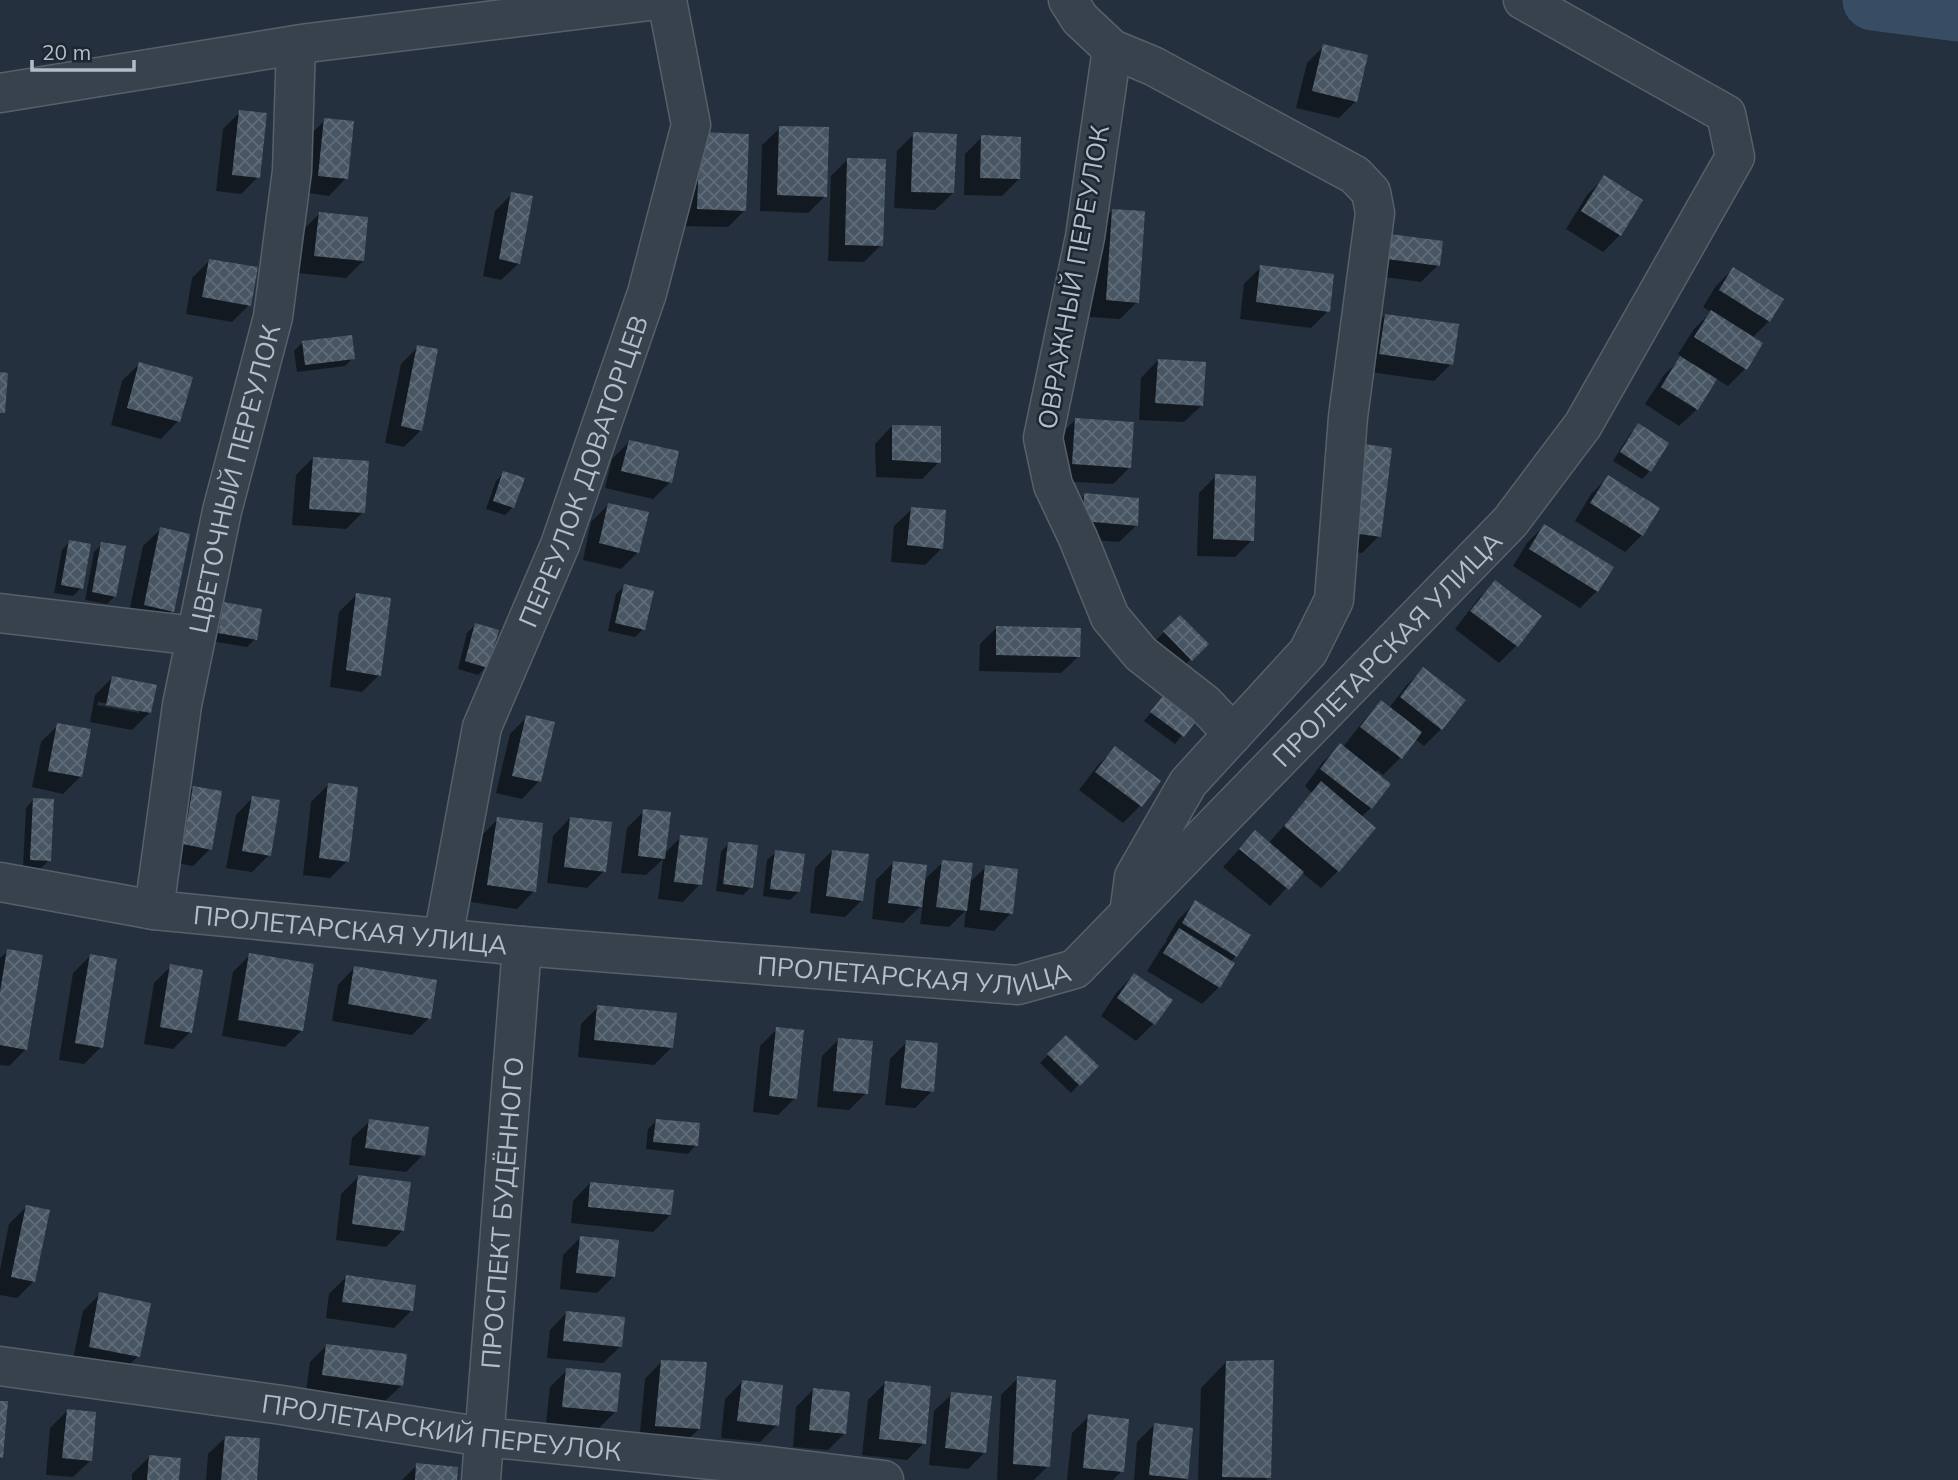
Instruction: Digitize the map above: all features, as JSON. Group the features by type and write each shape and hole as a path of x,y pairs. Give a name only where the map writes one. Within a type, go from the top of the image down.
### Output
{"street":[{"path":"0,93 296,45 658,0"},
{"name":"ПЕРЕУЛОК ДОВАТОРЦЕВ","path":"443,939 482,727 560,545 647,293 691,125 667,0"},
{"path":"1068,0 1080,19 1112,49 1153,66 1355,175 1371,192 1375,214 1348,417 1334,600 1308,652 1188,783 1134,877 1130,913"},
{"name":"ПРОЛЕТАРСКАЯ УЛИЦА","path":"0,882 154,910 522,946 1018,985 1075,970 1510,522 1583,425 1735,157 1726,114 1522,0"},
{"name":"ЦВЕТОЧНЫЙ ПЕРЕУЛОК","path":"154,910 182,705 222,511 273,317 292,172 296,45"},
{"name":"ОВРАЖНЫЙ ПЕРЕУЛОК","path":"1112,49 1085,237 1043,438 1053,485 1110,617 1141,654 1205,704 1233,734"},
{"path":"0,613 196,636"},
{"name":"ПРОСПЕКТ БУДЁННОГО","path":"481,1480 522,946"},
{"name":"ПРОЛЕТАРСКИЙ ПЕРЕУЛОК","path":"0,1366 282,1405 484,1437 884,1480"}],"building":[{"path":"1323,44 1368,55 1357,102 1312,91"},
{"path":"239,110 267,113 260,178 232,175"},
{"path":"324,118 354,121 348,179 318,176"},
{"path":"779,126 829,127 827,197 777,195"},
{"path":"700,132 749,134 746,211 697,209"},
{"path":"913,132 957,134 954,193 911,192"},
{"path":"981,135 1021,137 1020,179 980,178"},
{"path":"847,158 886,159 883,246 845,245"},
{"path":"1604,175 1643,200 1621,236 1581,211"},
{"path":"511,192 533,196 520,264 499,259"},
{"path":"1112,209 1145,211 1139,303 1106,300"},
{"path":"319,212 368,217 364,261 314,256"},
{"path":"1390,234 1443,241 1440,266 1387,259"},
{"path":"209,259 258,267 251,306 202,297"},
{"path":"1260,265 1334,274 1330,312 1256,302"},
{"path":"1733,267 1784,299 1770,322 1719,290"},
{"path":"1711,310 1763,343 1747,370 1694,337"},
{"path":"1385,314 1459,324 1453,365 1379,354"},
{"path":"352,335 355,359 305,365 302,341"},
{"path":"417,345 438,349 422,431 401,426"},
{"path":"1680,356 1717,379 1698,410 1661,387"},
{"path":"1158,359 1206,362 1203,406 1155,403"},
{"path":"139,362 193,377 180,422 127,408"},
{"path":"0,372 8,373 5,413 0,413"},
{"path":"1075,418 1134,422 1131,468 1072,464"},
{"path":"1638,423 1669,443 1651,472 1620,452"},
{"path":"892,425 941,426 941,463 892,460"},
{"path":"629,440 679,451 672,483 621,471"},
{"path":"1364,444 1392,448 1381,537 1352,533"},
{"path":"313,457 369,461 365,513 309,509"},
{"path":"503,471 525,478 514,508 493,501"},
{"path":"1215,474 1256,476 1254,541 1213,539"},
{"path":"1608,475 1660,508 1643,536 1590,503"},
{"path":"1084,493 1139,498 1138,526 1083,521"},
{"path":"608,503 649,512 639,553 599,543"},
{"path":"911,507 946,510 943,549 907,545"},
{"path":"1544,524 1614,567 1598,592 1529,549"},
{"path":"160,527 190,534 174,612 144,605"},
{"path":"69,540 91,544 83,589 61,585"},
{"path":"101,542 126,546 116,597 92,592"},
{"path":"1495,580 1542,616 1518,647 1470,611"},
{"path":"624,584 654,591 645,630 615,623"},
{"path":"356,593 391,598 381,676 346,670"},
{"path":"224,602 262,609 257,640 218,633"},
{"path":"1180,615 1209,644 1192,661 1163,631"},
{"path":"475,623 499,630 488,668 465,661"},
{"path":"996,626 1081,628 1080,657 996,655"},
{"path":"1423,667 1466,700 1442,730 1400,697"},
{"path":"112,676 157,685 151,713 106,705"},
{"path":"1167,691 1200,716 1184,737 1150,712"},
{"path":"1381,700 1422,732 1402,759 1360,727"},
{"path":"526,715 555,722 541,782 512,776"},
{"path":"57,723 91,729 82,777 48,771"},
{"path":"1340,743 1391,784 1372,809 1320,769"},
{"path":"1115,746 1161,781 1142,807 1095,772"},
{"path":"1321,781 1376,828 1339,872 1284,826"},
{"path":"328,783 358,787 349,862 319,858"},
{"path":"193,786 222,791 212,850 183,844"},
{"path":"252,796 280,800 271,856 242,851"},
{"path":"33,798 54,799 51,861 30,860"},
{"path":"643,809 671,812 665,859 638,856"},
{"path":"497,817 543,823 536,892 487,885"},
{"path":"570,817 612,822 606,872 564,867"},
{"path":"1255,830 1304,872 1289,890 1239,849"},
{"path":"680,835 708,838 702,885 674,882"},
{"path":"728,842 758,845 753,888 723,884"},
{"path":"775,850 805,854 800,892 770,889"},
{"path":"832,850 869,854 863,901 826,896"},
{"path":"942,860 973,863 967,911 936,907"},
{"path":"893,861 927,865 922,907 888,903"},
{"path":"985,865 1018,869 1013,914 980,910"},
{"path":"1195,900 1251,935 1237,957 1182,923"},
{"path":"1179,928 1235,963 1220,988 1163,953"},
{"path":"7,949 43,955 27,1050 0,1045 0,992"},
{"path":"249,953 314,964 303,1031 238,1020"},
{"path":"90,954 117,959 103,1048 75,1043"},
{"path":"170,964 203,970 192,1033 160,1027"},
{"path":"354,966 437,980 431,1019 348,1004"},
{"path":"1134,973 1173,1000 1155,1025 1117,998"},
{"path":"597,1005 677,1013 673,1048 594,1040"},
{"path":"776,1027 804,1030 797,1099 769,1096"},
{"path":"1066,1035 1099,1066 1080,1086 1047,1054"},
{"path":"838,1038 873,1041 868,1094 833,1091"},
{"path":"906,1040 938,1043 934,1092 901,1088"},
{"path":"369,1119 429,1127 425,1156 365,1148"},
{"path":"656,1119 700,1123 698,1146 653,1142"},
{"path":"358,1175 411,1182 404,1231 352,1224"},
{"path":"590,1182 674,1190 671,1215 588,1207"},
{"path":"26,1205 50,1210 35,1282 11,1277"},
{"path":"580,1236 619,1240 615,1277 576,1273"},
{"path":"346,1275 416,1285 413,1311 342,1302"},
{"path":"99,1292 151,1303 140,1357 89,1347"},
{"path":"566,1311 625,1317 622,1347 563,1341"},
{"path":"326,1344 407,1354 403,1386 322,1375"},
{"path":"661,1360 707,1362 700,1429 655,1426"},
{"path":"1274,1360 1271,1478 1222,1477 1226,1361"},
{"path":"566,1368 621,1373 617,1412 562,1407"},
{"path":"1017,1376 1056,1380 1050,1467 1013,1464"},
{"path":"742,1380 783,1385 779,1426 737,1421"},
{"path":"885,1381 931,1386 926,1444 879,1439"},
{"path":"813,1388 850,1392 846,1434 809,1430"},
{"path":"951,1392 992,1396 986,1453 945,1448"},
{"path":"0,1401 8,1401 3,1458 0,1457"},
{"path":"67,1409 96,1412 92,1461 62,1458"},
{"path":"1088,1414 1129,1419 1124,1472 1083,1468"},
{"path":"1154,1423 1193,1428 1188,1479 1149,1475"},
{"path":"225,1436 260,1438 257,1480 221,1480"},
{"path":"149,1455 181,1458 179,1480 147,1480"},
{"path":"416,1463 458,1467 457,1480 415,1480"}],"waterway":[{"path":"1873,0 1958,11"}]}
